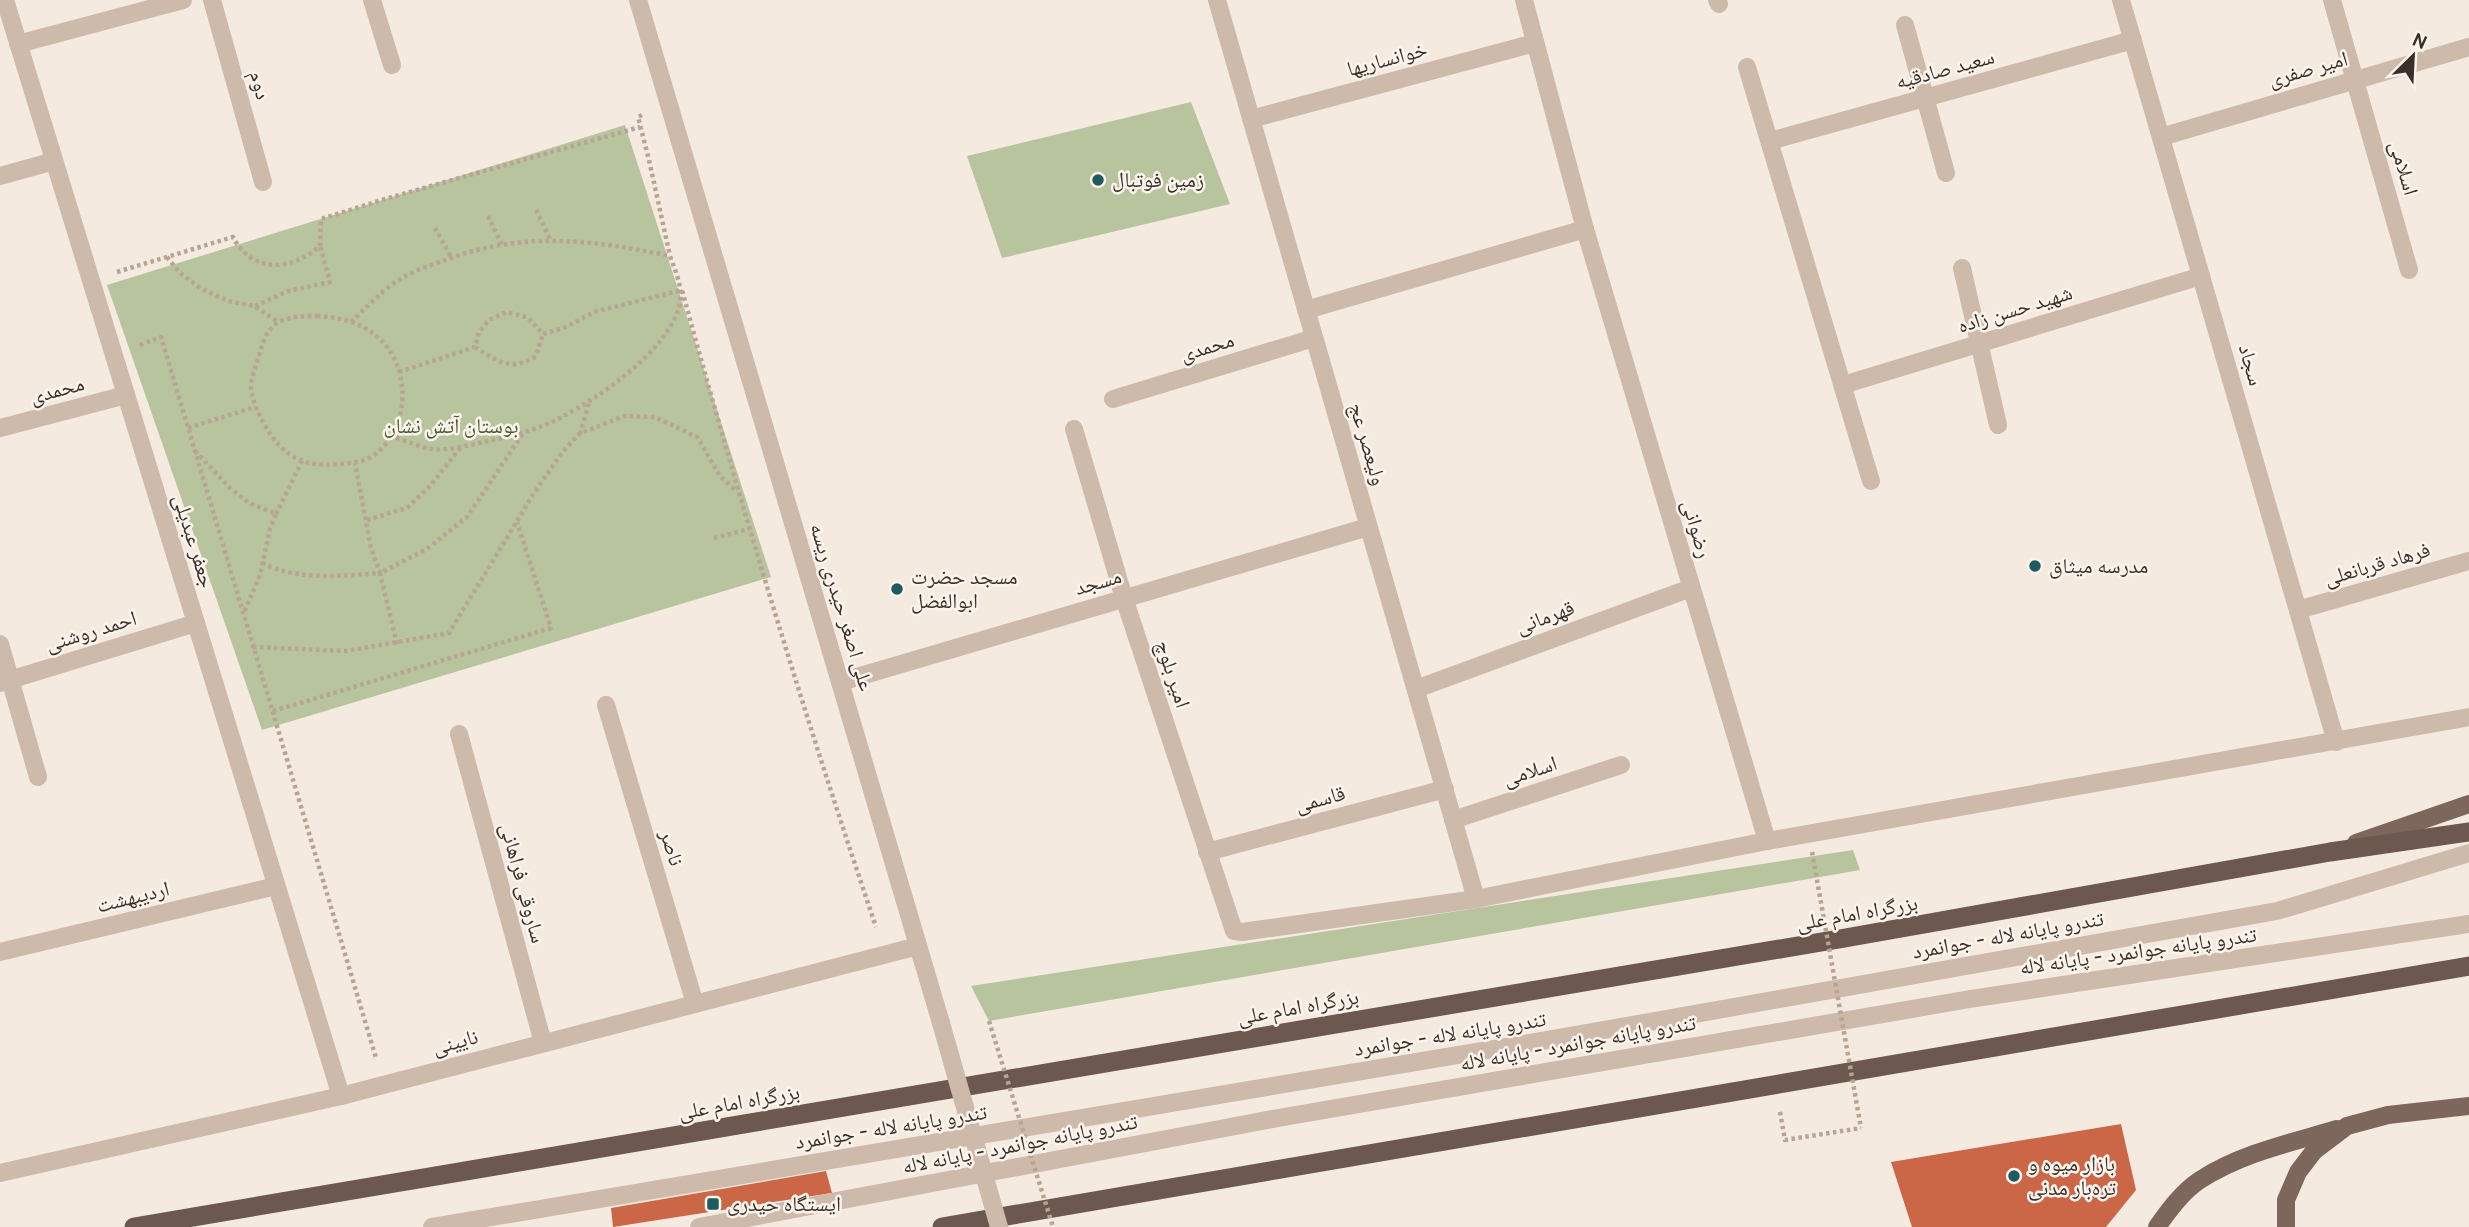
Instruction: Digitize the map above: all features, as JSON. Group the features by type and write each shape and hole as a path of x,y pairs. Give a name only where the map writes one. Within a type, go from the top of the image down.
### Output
{"highway":[{"name":"بزرگراه امام علی","path":"134,1227 1845,938 2330,852 2469,832"},
{"path":"942,1227 2469,966"}],"main road":[{"path":"2330,852 2469,804"},
{"path":"2157,1227 2171,1208 2198,1181 2247,1155 2388,1115 2469,1105"},
{"path":"2286,1227 2286,1200 2298,1172 2314,1151 2347,1126"}],"street":[{"name":"جعفر عبدیلی","path":"5,0 341,1096"},
{"path":"18,44 183,0"},
{"name":"دوم","path":"212,0 263,182"},
{"path":"372,0 392,65"},
{"name":"علی اصغر حیدری ریسه","path":"638,0 999,1227"},
{"name":"ولیعصر عج","path":"1217,0 1476,900"},
{"name":"رضوانی","path":"1524,0 1585,229 1767,841"},
{"name":"سجاد","path":"2121,0 2336,742"},
{"name":"اسلامی","path":"2332,0 2409,270"},
{"path":"1905,25 1946,173"},
{"name":"سعید صادقیه","path":"1770,141 2133,40"},
{"name":"خوانساریها","path":"1251,119 1535,43"},
{"name":"امیر صفری","path":"2161,137 2469,47"},
{"path":"1747,67 1871,481"},
{"path":"0,176 54,161"},
{"path":"1306,310 1585,229"},
{"path":"1962,268 1998,425"},
{"name":"شهید حسن زاده","path":"1843,385 2201,276"},
{"name":"محمدی","path":"1113,399 1314,338"},
{"name":"محمدی","path":"0,428 126,395"},
{"name":"امیر بلوچ","path":"1074,429 1125,598 1234,931 1476,900"},
{"name":"مسجد","path":"840,682 1368,527"},
{"name":"فرهاد قربانعلی","path":"2298,610 2469,561"},
{"name":"قهرمانی","path":"1416,689 1691,588"},
{"name":"احمد روشنی","path":"6,681 195,623"},
{"path":"0,644 6,681 38,777"},
{"name":"ناصر","path":"606,705 695,1004"},
{"path":"1476,900 1767,841 2469,717"},
{"name":"ساروقی فراهانی","path":"459,734 542,1043"},
{"name":"اسلامی","path":"1453,820 1621,765"},
{"name":"قاسمی","path":"1207,852 1444,789"},
{"name":"تندرو پایانه لاله - جوانمرد","path":"432,1227 1559,1038 2277,911 2469,853"},
{"name":"اردیبهشت","path":"0,952 276,886"},
{"name":"تندرو پایانه جوانمرد - پایانه لاله","path":"699,1227 1278,1118 1970,999 2469,924"},
{"name":"نایینی","path":"0,1173 341,1096 918,946"}],"path":[{"path":"650,113 638,117 670,256 811,734 885,955"},
{"path":"254,306 288,291 330,282 320,246 321,219 640,127"},
{"path":"536,210 550,239"},
{"path":"488,216 502,245"},
{"path":"435,228 451,257"},
{"path":"91,279 233,237 238,246 252,258 270,265 290,264 308,256 320,246"},
{"path":"351,322 401,279 451,257 502,245 550,239 612,244 670,256"},
{"path":"167,257 179,272 201,288 228,301 254,306 278,322"},
{"path":"543,334 566,327 594,312 681,290"},
{"path":"391,436 433,450 461,447 525,432 560,418 622,379 655,346 679,309 681,290"},
{"path":"475,347 479,332 489,320 506,312 527,317 543,334"},
{"path":"293,317 333,317 360,325 379,338 391,351 402,388 401,410 397,428 384,447 369,458 355,463 313,465 293,458 273,440 255,407 251,385 264,337 278,322 293,317"},
{"path":"135,334 139,346 161,337 384,1084"},
{"path":"399,372 475,347 503,364 523,365 536,356 543,334"},
{"path":"579,435 590,399"},
{"path":"188,428 255,407"},
{"path":"253,646 346,652 450,633 561,454 579,435 624,416 654,417 697,437 720,476 738,493"},
{"path":"262,563 276,570 302,574 380,573 427,549 467,517 525,432"},
{"path":"367,520 407,508 429,487 461,447"},
{"path":"195,450 249,503 276,514"},
{"path":"243,613 262,563 270,529 302,461"},
{"path":"355,463 371,548 380,573 397,644"},
{"path":"272,711 551,628 517,522"},
{"path":"714,538 749,529"},
{"path":"1785,1140 1861,1128 1812,852"},
{"path":"989,1021 1053,1227"}],"green space":[{"name":"زمین فوتبال","path":"1191,102 1230,204 1002,258 967,156"},
{"name":"بوستان آتش نشان","path":"625,125 771,577 262,730 107,285"},
{"path":"1853,850 1860,870 989,1021 971,986"}],"building":[{"name":"بازار میوه و تره‌بار مدنی","path":"2121,1124 2136,1190 2106,1227 1912,1227 1891,1162"},
{"path":"826,1171 832,1193 613,1227 611,1208"}],"place":[{"name":"زمین فوتبال","path":"1098,180"},
{"name":"مدرسه میثاق","path":"2035,566"},
{"name":"مسجد حضرت ابوالفضل","path":"897,589"},
{"name":"بازار میوه و تره‌بار مدنی","path":"2014,1176"},
{"name":"ایستگاه حیدری","path":"713,1204"}]}
